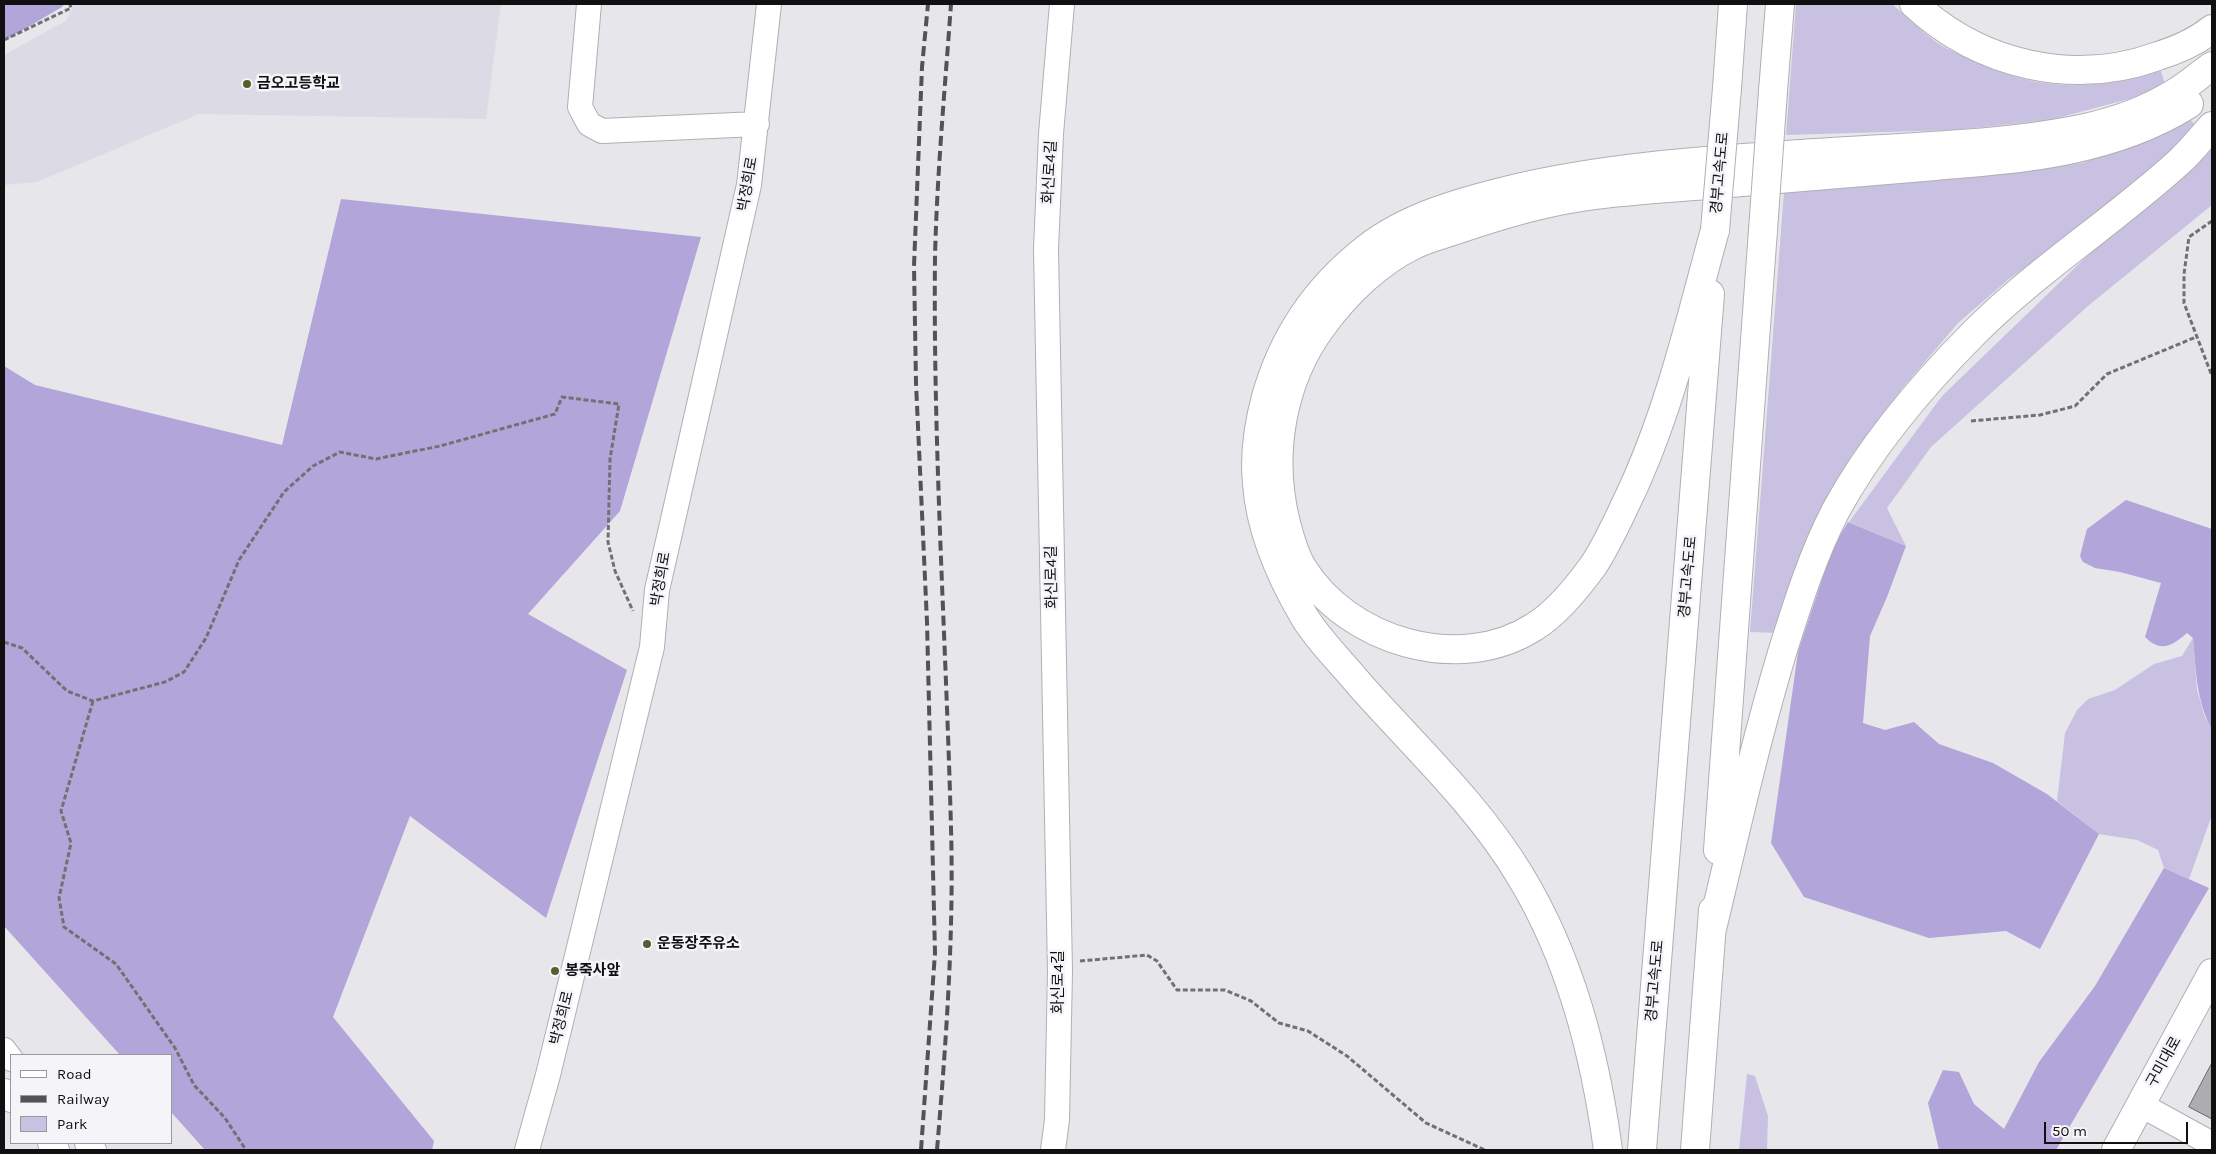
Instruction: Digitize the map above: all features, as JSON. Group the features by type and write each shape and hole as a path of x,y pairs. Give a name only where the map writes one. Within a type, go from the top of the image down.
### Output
{"main road":[{"name":"경부고속도로","path":"1642,1150 1733,4"},
{"path":"1695,1150 1780,4"},
{"path":"1914,4 1946,30 1972,43 2030,66 2063,71 2100,70 2144,62 2183,48 2212,29"},
{"path":"1608,1150 1601,1098 1586,1033 1569,976 1543,915 1520,875 1495,838 1445,778 1334,655 1307,621 1274,553 1263,517 1256,483 1258,448 1263,409 1272,376 1292,332 1301,316 1341,269 1370,246 1396,228 1484,197 1547,181 1662,166 1815,153 1928,147 2036,137 2081,129 2141,109 2171,96 2212,66"},
{"path":"1715,230 1664,413 1641,473 1610,539 1592,568 1549,616 1532,629 1489,645 1440,649 1409,644 1381,635 1358,624 1335,606 1317,587 1300,565 1291,541 1280,499 1278,455 1289,390 1305,351 1338,306 1372,272 1414,245 1479,222 1551,202 1642,190 1968,164 2046,154 2113,140 2154,125 2187,106 2212,87"},
{"path":"1712,929 1770,694 1795,612 1836,511 1860,470 1914,398 1976,331 2011,299 2107,223 2180,161 2212,126"},
{"name":"구미대로","path":"2116,1150 2212,973"}],"street":[{"path":"588,4 580,107 589,124 602,132 757,124"},
{"name":"박정희로","path":"527,1150 548,1076 652,647 657,590 749,185 769,4"},
{"name":"화신로4길","path":"1052,1150 1056,1120 1059,962 1046,249 1051,134 1062,4"},
{"path":"2140,1105 2212,1144"}],"path":[{"path":"4,40 71,8 70,4"},
{"path":"2212,221 2189,237 2184,274 2184,304 2212,376"},
{"path":"1971,421 2040,415 2075,406 2108,374 2196,337"},
{"path":"4,642 22,648 67,691 93,700 165,682 184,672 206,638 239,560 284,492 313,466 340,452 376,459 440,446 555,414 562,397 619,404 610,459 608,542 615,571 640,628 652,647"},
{"path":"93,700 61,811 71,843 59,898 64,928 116,964 175,1048 194,1085 225,1118 246,1150"},
{"path":"1059,962 1147,955 1157,961 1177,990 1225,990 1251,1001 1279,1023 1308,1031 1348,1056 1426,1123 1485,1150"}],"shaded area":[{"path":"4,4 64,4 62,7 4,41"},
{"name":"금오고등학교","path":"74,4 501,4 486,119 199,114 37,182 4,185 4,55 67,20"},
{"path":"341,199 701,237 620,511 528,614 627,670 546,918 410,816 333,1017 434,1141 432,1150 205,1150 172,1113 172,1054 119,1054 4,926 4,366 35,385 282,445"},
{"path":"2126,500 2212,529 2212,730 2200,696 2193,638 2187,633 2171,644 2161,646 2156,645 2145,637 2161,583 2120,572 2095,568 2083,562 2080,556 2087,529"},
{"path":"1848,522 1906,546 1870,636 1863,723 1885,730 1914,722 1939,744 1993,763 2047,794 2099,834 2040,949 2006,931 1929,938 1804,897 1771,843 1798,652 1832,549"},
{"path":"2164,868 2209,888 2056,1150 1939,1150 1928,1103 1943,1070 1959,1072 1974,1104 2004,1129 2039,1062 2095,986"}],"green space":[{"path":"1796,4 1892,4 1943,46 1996,70 2042,83 2088,85 2111,82 2160,68 2165,84 2144,95 2050,120 1954,130 1786,135"},
{"path":"2189,118 2197,127 2091,221 2009,279 1958,323 1901,390 1852,455 1806,540 1779,633 1750,632 1784,192 2082,163 2163,135"},
{"path":"2212,144 2212,205 2088,306 1931,447 1887,508 1906,546 1849,522 1942,396 2083,260"},
{"path":"2193,638 2197,690 2205,717 2212,730 2212,815 2189,879 2164,868 2158,850 2137,840 2099,834 2057,801 2065,733 2077,710 2088,699 2115,690 2154,664 2182,656"},
{"path":"1747,1074 1755,1076 1768,1116 1767,1150 1739,1150"}],"building":[{"path":"2212,1063 2212,1119 2189,1107"}],"railway":[{"path":"921,1150 935,953 927,622 916,383 914,266 922,67 928,4"},
{"path":"937,1150 949,989 952,868 936,400 935,257 939,162 951,4"}],"place":[{"name":"금오고등학교","path":"247,84"},
{"name":"운동장주유소","path":"647,944"},
{"name":"봉죽사앞","path":"555,971"}]}
